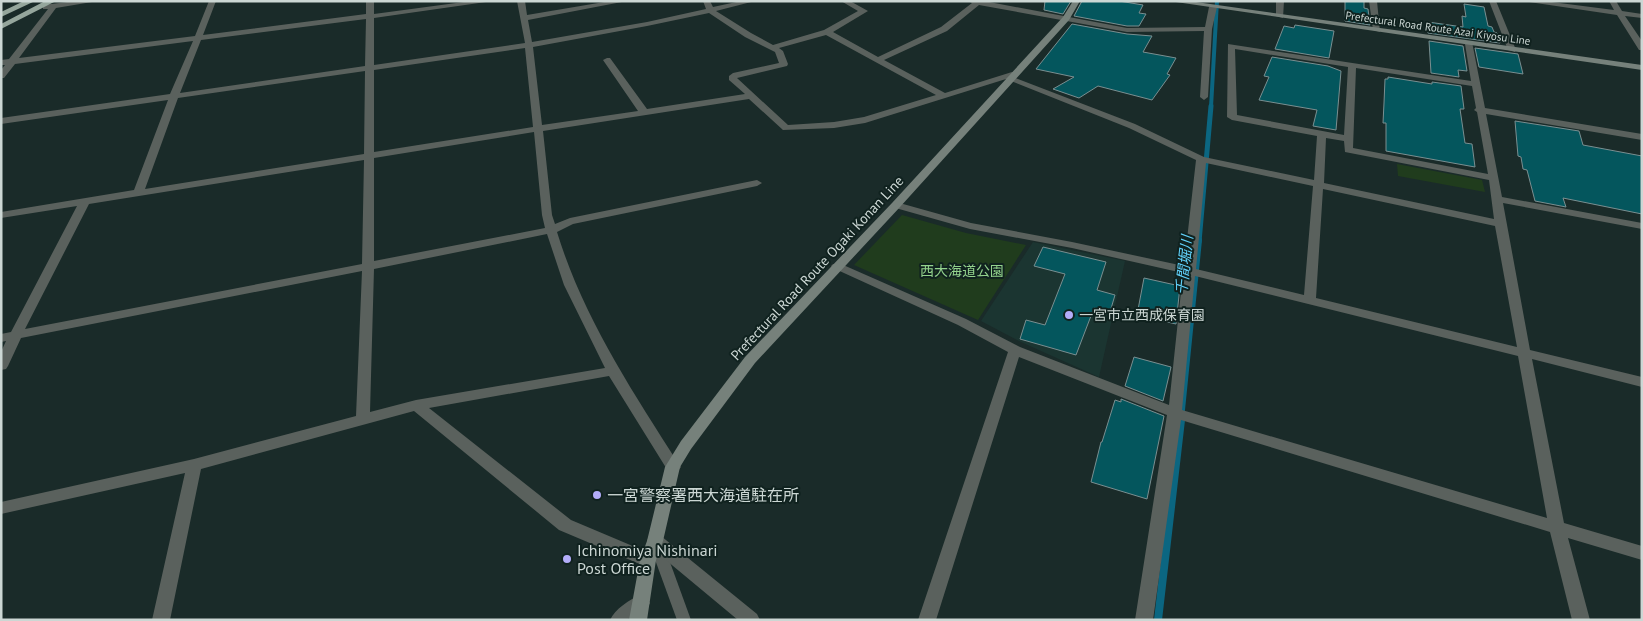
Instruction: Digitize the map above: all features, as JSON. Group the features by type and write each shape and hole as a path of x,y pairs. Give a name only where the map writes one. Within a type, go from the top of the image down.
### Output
{"highway":[{"path":"3,14 30,1"},
{"path":"1,27 41,7 53,4"}],"main road":[{"name":"Prefectural Road Route Ogaki Konan Line","path":"639,612 648,560 655,541 673,467 686,444 750,360 896,205 1066,18 1077,1"},
{"name":"Prefectural Road Route Azai Kiyosu Line","path":"1172,1 1642,68"}],"street":[{"path":"1,76 53,4 95,1"},
{"path":"139,192 174,96 213,1"},
{"path":"363,419 368,264 370,1"},
{"path":"1,63 490,1"},
{"path":"521,1 529,45 547,215 573,294 613,371 673,467"},
{"path":"524,18 624,1"},
{"path":"706,1 712,11 748,35 779,51 784,64 736,75 732,78 786,128 834,125 865,120 942,95 1012,76 1132,126 1203,160 1500,224"},
{"path":"1,121 529,45 712,11 752,1"},
{"path":"774,47 827,32 864,11 844,1"},
{"path":"1280,1 1280,16"},
{"path":"1373,1 1377,30"},
{"path":"1492,1 1512,50"},
{"path":"1525,1 1642,16"},
{"path":"1612,1 1642,48"},
{"path":"878,59 944,29 974,2 1127,30 1208,30"},
{"path":"1204,97 1208,30 1213,7"},
{"path":"827,32 942,95"},
{"path":"1470,44 1475,84 1500,224 1558,528 1581,620"},
{"path":"1348,139 1232,118 1231,46 1475,84"},
{"path":"607,60 644,112"},
{"path":"1352,65 1348,150 1493,178"},
{"path":"1,215 537,128 751,96"},
{"path":"1480,110 1642,137"},
{"path":"1310,301 1322,134"},
{"path":"1144,620 1182,415 1191,272 1203,160"},
{"path":"1,338 368,264 552,230 570,220 757,183"},
{"path":"1497,199 1642,226"},
{"path":"1,366 37,291 85,201"},
{"path":"896,205 970,226 1072,245 1210,276 1642,382"},
{"path":"837,266 962,322 1014,350 1182,415 1642,553"},
{"path":"927,620 1014,350"},
{"path":"1,508 194,465 416,405 613,371"},
{"path":"416,405 565,525 648,560"},
{"path":"161,620 194,465"},
{"path":"655,541 752,620"},
{"path":"619,620 639,612"}],"lane":[{"path":"655,541 684,620"}],"shaded area":[{"path":"1033,242 1125,261 1099,377 1021,342 981,321"}],"green space":[{"path":"1397,164 1482,180 1485,192 1398,176"},
{"name":"西大海道公園","path":"902,215 966,233 1026,245 978,320 854,265"}],"building":[{"path":"1045,1 1071,1 1063,14 1044,10"},
{"path":"1082,1 1119,1 1143,5 1139,13 1146,14 1139,26 1127,26 1074,16"},
{"path":"1345,1 1364,1 1364,8 1368,9 1370,25 1345,21"},
{"path":"1464,4 1484,7 1488,26 1492,27 1494,32 1497,33 1500,43 1428,33 1428,22 1463,27 1462,16 1466,17"},
{"path":"1072,24 1127,34 1152,36 1143,52 1176,58 1167,74 1170,75 1152,100 1098,86 1079,98 1053,89 1074,77 1036,69"},
{"path":"1295,25 1334,31 1329,58 1275,49 1284,26 1294,28"},
{"path":"1429,41 1463,46 1467,71 1458,70 1459,77 1431,73"},
{"path":"1475,48 1518,54 1523,74 1479,67"},
{"path":"1272,57 1328,66 1341,71 1336,130 1313,126 1317,110 1259,100 1269,77 1264,76"},
{"path":"1388,77 1432,84 1432,82 1461,86 1464,109 1460,109 1465,143 1472,144 1475,167 1386,151 1386,123 1383,123 1385,79 1388,79"},
{"path":"1515,121 1579,131 1583,145 1642,156 1642,214 1563,198 1566,207 1535,201 1527,170 1523,169 1521,157 1518,156"},
{"path":"1043,247 1106,262 1097,290 1115,295 1110,312 1094,308 1076,355 1020,339 1026,320 1045,325 1065,274 1034,266"},
{"path":"1144,278 1180,286 1176,324 1137,315"},
{"path":"1134,357 1171,367 1163,401 1125,386"},
{"path":"1121,399 1164,416 1147,499 1091,482 1101,442 1115,400 1121,402"}],"waterway":[{"name":"千間堀川","path":"1211,107 1217,1"},
{"name":"千間堀川","path":"1199,242 1211,106"},
{"name":"千間堀川","path":"1182,410 1199,240"},
{"name":"千間堀川","path":"1158,620 1181,420"}],"place":[{"name":"一宮市立西成保育園","path":"1069,315"},
{"name":"一宮警察署西大海道駐在所","path":"597,495"},
{"name":"Ichinomiya Nishinari Post Office","path":"567,559"}]}
